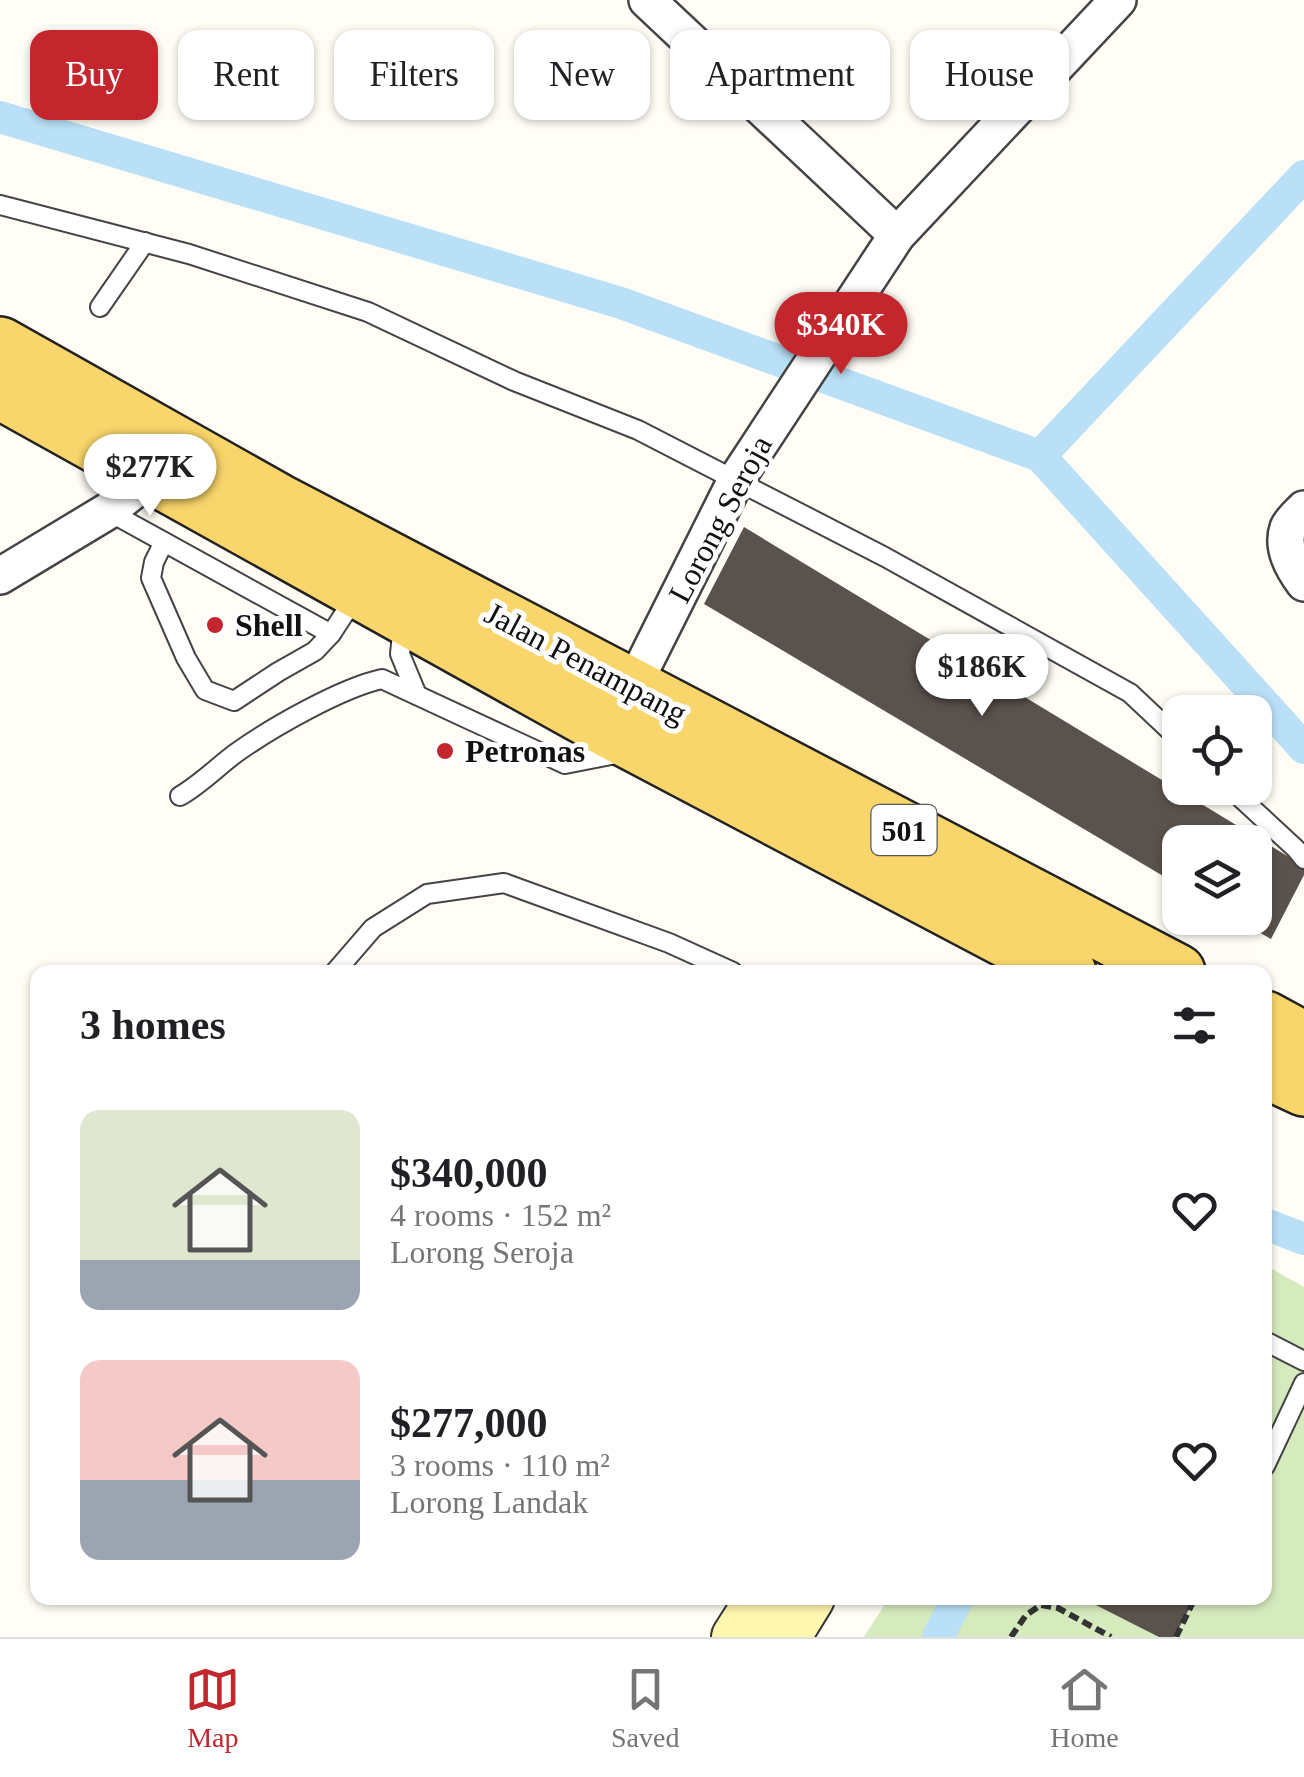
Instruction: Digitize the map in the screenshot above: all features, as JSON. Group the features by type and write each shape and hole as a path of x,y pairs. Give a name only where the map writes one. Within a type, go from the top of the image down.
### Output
{"main road":[{"name":"Jalan Penampang","path":"0,346 277,501 629,722 974,923 1055,965"},
{"name":"Jalan Penampang","path":"0,391 152,476 364,614 629,722 1162,965"},
{"path":"128,417 150,463 152,476 191,475 277,501"},
{"path":"974,923 1020,965"},
{"path":"1272,1035 1286,1068"}],"street":[{"path":"648,0 897,235"},
{"name":"Lorong Seroja","path":"629,722 736,480 854,298 897,235 1118,0"},
{"path":"0,576 108,511 152,476"},
{"path":"1304,509 1288,526 1287,550 1304,583"},
{"path":"736,1637 757,1605"},
{"path":"786,1637 806,1605"}],"lane":[{"path":"0,205 189,254 368,312 514,381 638,430 885,557 1130,694 1162,723"},
{"path":"100,307 145,242"},
{"path":"108,511 164,542 364,614 400,654 416,694"},
{"path":"164,542 151,578 186,658 205,690 234,702 316,651 364,614"},
{"path":"180,796 236,753 302,713 382,679 565,764 629,722"},
{"path":"1248,805 1304,859"},
{"path":"341,965 373,928 427,894 504,883 669,943 718,965"},
{"path":"1272,1344 1304,1361"},
{"path":"1272,1451 1304,1383"}],"path":[{"path":"1011,1637 1026,1615 1040,1605 1058,1608 1111,1637"},
{"path":"1176,1637 1192,1605"}],"green space":[{"path":"1272,1269 1304,1287 1304,1637 864,1637 885,1605 1272,1605"}],"building":[{"path":"744,527 1162,780 1162,805 1203,805 1236,825 1162,825 1162,875 704,604"},
{"path":"1272,847 1304,866 1304,875 1271,939 1264,935 1272,935"},
{"path":"1096,1605 1191,1605 1174,1637 1159,1637"}],"waterway":[{"path":"0,117 621,303 1040,456 1304,748"},
{"path":"1040,456 1304,176"},
{"path":"1272,1227 1304,1239"},
{"path":"938,1637 954,1605"}],"place":[{"name":"Shell","path":"215,625"},
{"name":"Petronas","path":"445,751"}]}
